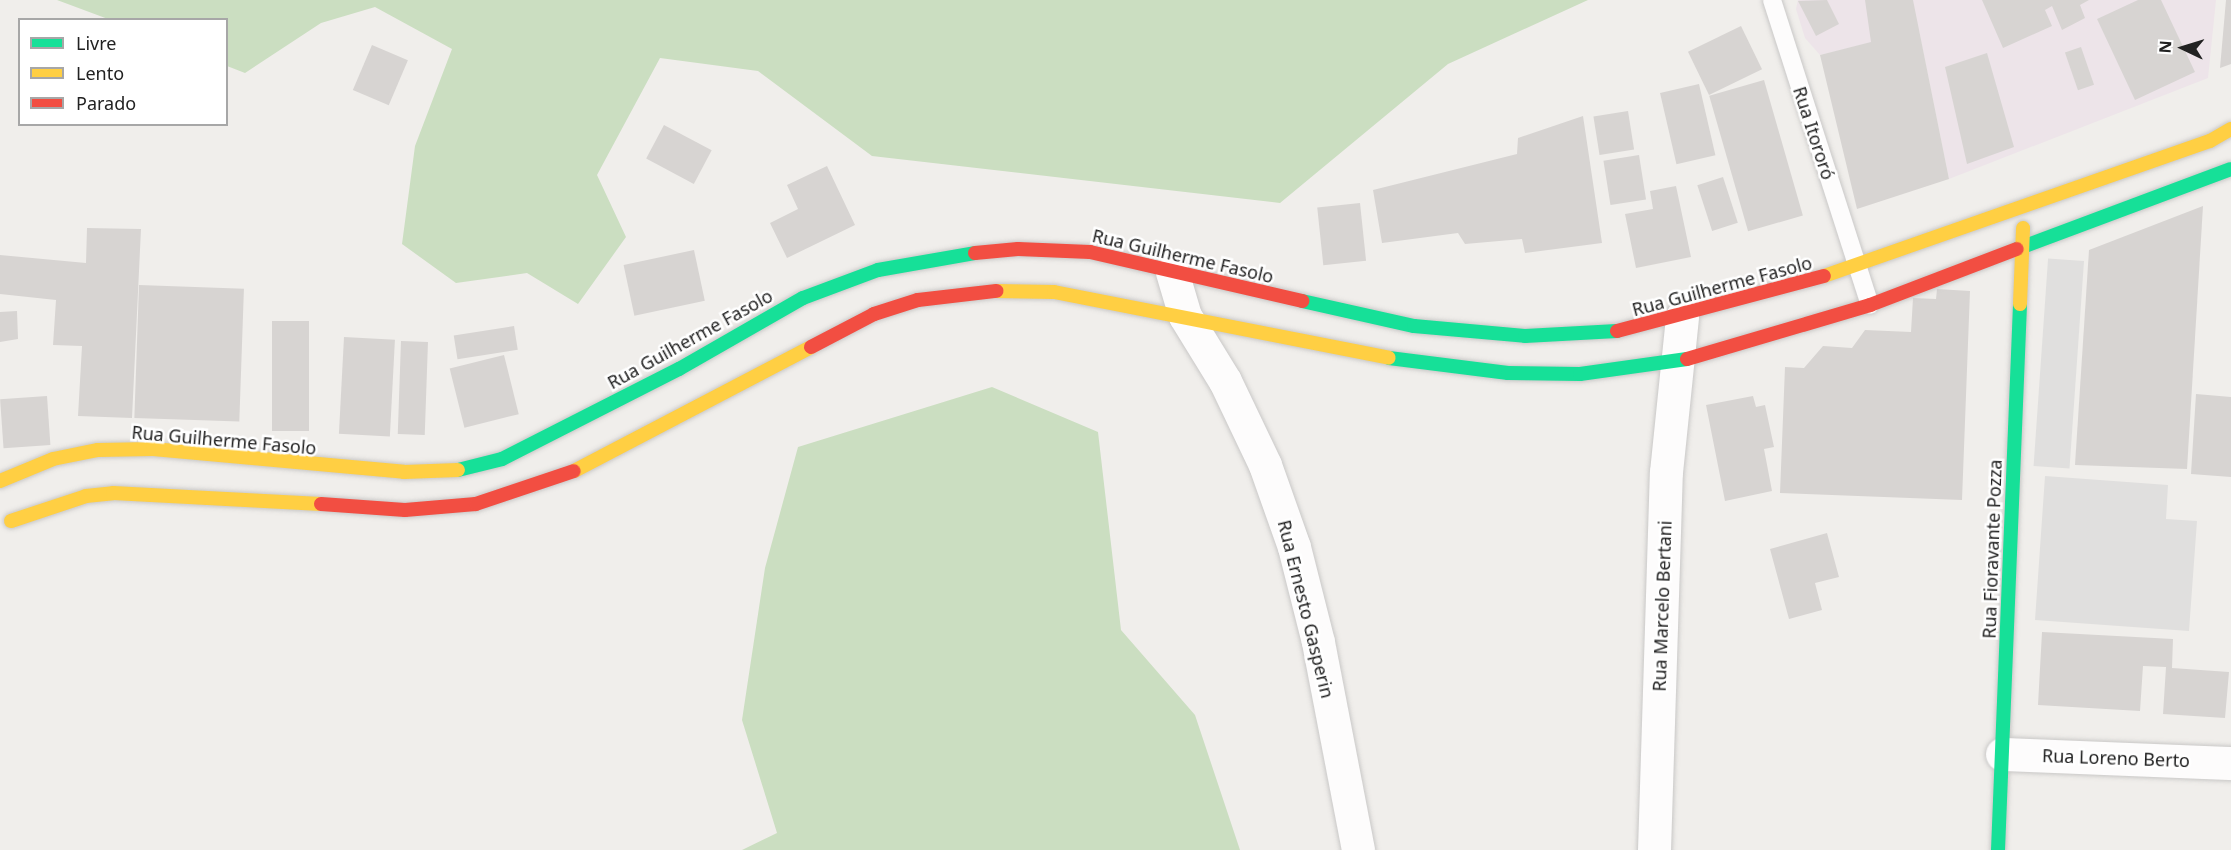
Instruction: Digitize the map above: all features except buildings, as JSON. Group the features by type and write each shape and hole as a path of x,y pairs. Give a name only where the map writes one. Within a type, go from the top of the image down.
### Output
{"main road":[{"name":"Rua Guilherme Fasolo","path":"0,481 32,464 98,450 153,449 404,472 459,470 501,459 679,369 802,298 878,270 945,255 1018,249 1090,252 1414,327 1525,336 1630,330 1857,267 2210,141 2231,129"},
{"path":"7,505 10,526 86,496 113,493 207,495 405,510 476,504 574,471 874,314 918,300 972,291 1054,292 1426,365 1508,374 1580,374 1676,362 1870,304 2023,249 2231,169"},
{"name":"Rua Fioravante Pozza","path":"1998,850 2023,206"}],"street":[{"name":"Rua Ernesto Gasperin","path":"1172,272 1185,316 1225,381 1265,465 1294,547 1318,642 1358,850"},
{"name":"Rua Marcelo Bertani","path":"1654,850 1666,472 1682,317"},
{"name":"Rua Loreno Berto","path":"2002,754 2231,763"}],"lane":[{"name":"Rua Itororó","path":"1772,0 1870,304"}],"shaded area":[{"path":"1798,0 2216,0 2208,78 1949,179 1919,31 1820,55 1805,38 1796,9"},
{"path":"2048,258 2084,261 2069,468 2034,466"},
{"path":"2045,476 2168,485 2166,519 2197,521 2189,631 2035,620"}],"green space":[{"path":"57,0 1588,0 1448,64 1280,203 872,156 758,71 660,58 597,175 626,237 578,304 527,273 456,283 402,244 415,146 452,49 375,7 321,23 245,73 228,66 228,18 105,18"},
{"path":"992,387 1098,432 1121,630 1195,715 1240,850 742,850 777,833 742,720 765,568 798,447"}],"traffic: fast":[{"path":"2017,249 2231,169"},
{"path":"458,470 502,459 679,369 803,298 878,270 975,253"},
{"path":"1302,301 1414,326 1525,336 1617,331"},
{"path":"1998,850 2020,304"},
{"path":"1389,358 1508,373 1580,374 1687,359"}],"traffic: slow":[{"path":"1824,276 2210,141 2231,129"},
{"path":"2020,304 2023,228"},
{"path":"996,291 1054,292 1389,358"},
{"path":"574,471 811,347"},
{"path":"0,481 53,459 98,450 153,449 404,472 458,470"},
{"path":"11,521 86,496 113,493 321,504"}],"traffic: jam":[{"path":"975,253 1018,249 1090,252 1302,301"},
{"path":"1687,359 1870,305 2017,249"},
{"path":"1617,331 1824,276"},
{"path":"811,347 874,314 918,300 996,291"},
{"path":"321,504 405,510 476,504 574,471"}]}
